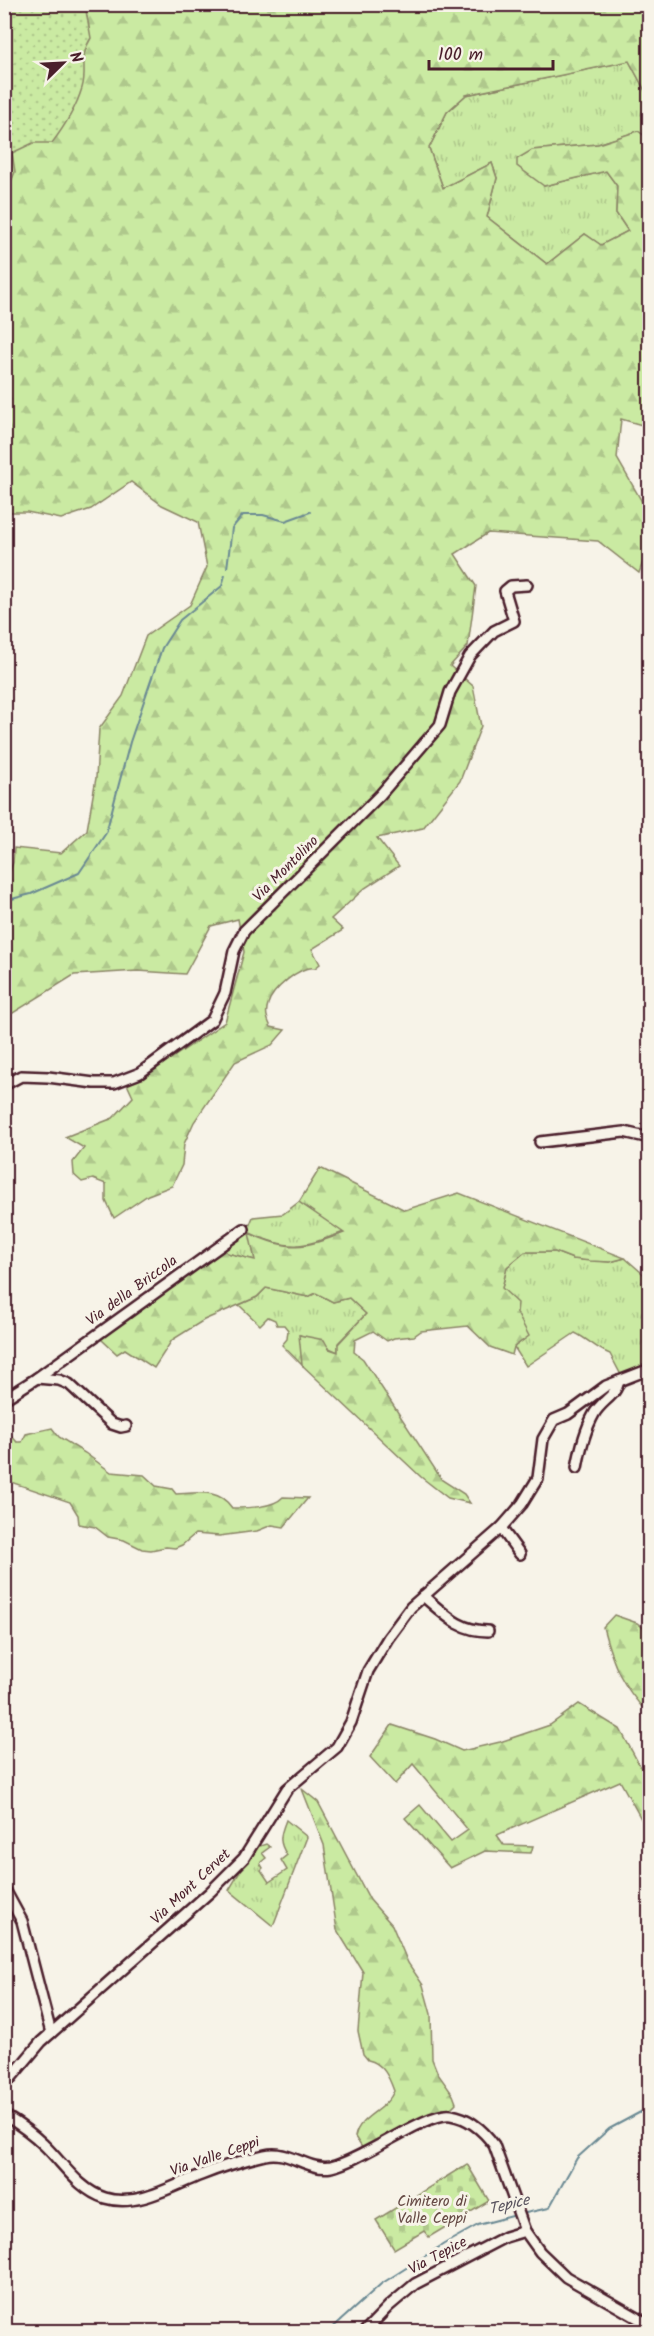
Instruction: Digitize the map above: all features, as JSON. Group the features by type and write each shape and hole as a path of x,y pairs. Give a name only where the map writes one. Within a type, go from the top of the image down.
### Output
{"street":[{"name":"Via Montolino","path":"4,1085 21,1076 114,1083 140,1073 212,1020 225,993 234,951 244,931 380,795 440,725 450,692 470,656 494,631 514,621 505,591 511,586 527,585"},
{"path":"540,1142 624,1132 650,1138"},
{"name":"Via della Briccola","path":"4,1399 37,1378 244,1229"},
{"name":"Via Mont Cervet","path":"4,2083 51,2033 210,1892 244,1858 287,1789 337,1747 351,1722 368,1671 388,1638 411,1607 501,1528 522,1504 537,1478 543,1439 554,1420 567,1414 606,1386 650,1369"},
{"path":"37,1378 58,1380 69,1384 112,1424 121,1427 126,1425"},
{"path":"577,1468 580,1451 594,1413 618,1389 619,1381"},
{"path":"501,1528 520,1554"},
{"path":"423,1596 458,1626 473,1631 488,1631"},
{"path":"4,1888 22,1921 51,2033"},
{"name":"Via Valle Ceppi","path":"4,2115 21,2125 44,2144 90,2191 118,2200 147,2196 267,2154 285,2154 317,2167 330,2167 378,2147 434,2118 449,2114 472,2122 485,2132 499,2156 524,2227"},
{"path":"524,2227 540,2252 566,2277 650,2325"},
{"name":"Via Tepice","path":"364,2331 415,2284 524,2227"}],"green space":[{"path":"5,4 85,5 91,38 84,58 84,81 69,117 52,143 33,143 12,153 15,172 5,196"},
{"path":"5,5 649,5 649,98 629,61 466,95 447,112 429,148 443,188 492,163 497,178 487,217 547,264 585,234 601,245 628,231 616,213 617,186 606,171 544,186 517,166 517,159 532,150 598,144 638,131 649,139 649,427 621,419 617,458 649,514 649,545 639,573 598,541 488,533 455,554 476,586 468,646 450,666 473,686 481,726 460,781 423,828 377,838 399,866 365,888 331,919 343,930 312,949 320,964 315,968 302,970 295,974 275,992 268,1004 268,1019 271,1027 285,1030 272,1045 235,1062 194,1122 184,1144 182,1165 172,1186 148,1195 114,1218 106,1201 106,1184 93,1179 82,1182 74,1175 73,1162 84,1148 65,1137 113,1118 133,1097 127,1084 157,1068 225,1022 244,952 238,919 211,926 185,974 138,971 74,975 5,1018 5,888 13,862 14,848 61,853 87,830 96,778 99,729 123,696 146,636 190,605 207,567 198,522 162,505 131,482 91,509 61,519 27,512 5,512"},
{"path":"629,61 649,98 649,139 638,131 598,144 533,150 544,186 606,171 617,186 616,213 628,231 601,245 585,234 547,264 487,217 497,178 492,163 443,188 429,148 447,112 466,95"},
{"path":"320,1168 405,1210 459,1193 625,1258 610,1262 590,1261 573,1259 555,1252 525,1252 507,1267 502,1288 518,1303 517,1313 529,1336 514,1347 512,1355 490,1347 468,1326 421,1331 414,1336 387,1341 373,1331 355,1340 354,1352 363,1359 442,1480 464,1494 470,1503 448,1498 421,1477 302,1365 299,1335 324,1340 329,1349 338,1352 338,1344 366,1314 349,1298 333,1302 316,1293 308,1297 266,1288 257,1297 204,1320 172,1340 154,1368 125,1349 117,1354 101,1339 224,1249 227,1253 255,1260 249,1233 275,1243 296,1246 307,1245 344,1233 299,1202"},
{"path":"299,1202 344,1232 297,1245 276,1243 250,1233 255,1260 226,1253 224,1249 248,1229 253,1217 283,1214"},
{"path":"525,1252 555,1252 573,1259 610,1262 625,1258 649,1279 649,1363 621,1375 610,1354 575,1333 526,1366 514,1347 528,1336 502,1288 507,1267"},
{"path":"266,1288 308,1297 316,1293 333,1302 349,1298 366,1314 338,1343 338,1352 300,1335 302,1365 282,1345 287,1339 288,1330 284,1325 277,1325 275,1320 268,1317 260,1325 239,1305 257,1297"},
{"path":"52,1428 59,1437 111,1472 144,1475 156,1486 172,1489 176,1494 207,1493 221,1497 232,1508 266,1505 279,1501 283,1497 308,1498 284,1527 272,1525 257,1531 219,1536 195,1534 175,1548 142,1549 124,1540 108,1537 95,1527 79,1524 78,1515 70,1502 11,1482 5,1489 5,1429 17,1442 22,1442 26,1434"},
{"path":"614,1615 637,1623 649,1632 649,1715 625,1684 611,1654 603,1627"},
{"path":"579,1704 620,1729 640,1766 649,1767 649,1833 620,1781 497,1835 504,1845 533,1846 531,1853 485,1851 450,1868 405,1818 420,1805 451,1842 468,1830 413,1764 395,1784 370,1757 392,1725 435,1739 462,1751 500,1742 550,1725"},
{"path":"302,1789 318,1802 370,1900 392,1925 408,1963 423,1985 431,2014 432,2059 438,2074 456,2103 450,2109 441,2110 363,2149 355,2137 357,2130 367,2118 385,2104 394,2091 382,2067 368,2060 363,2054 358,2031 363,1972 337,1930 324,1845"},
{"path":"286,1820 307,1837 273,1926 229,1890 254,1848 266,1844 270,1847 262,1853 266,1858 260,1863 263,1868 261,1870 269,1882 287,1870 281,1860 287,1855 281,1838"},
{"name":"Cimitero di Valle Ceppi","path":"467,2164 489,2201 429,2237 424,2231 394,2249 376,2220"}],"waterway":[{"path":"227,568 232,528 243,515 263,515 285,521 310,512"},
{"path":"4,901 31,894 79,873 106,833 130,742 162,648 180,620 222,586 225,575"},
{"name":"Tepice","path":"521,2214 549,2208 577,2158 609,2129 650,2107"},
{"name":"Tepice","path":"328,2332 381,2284 444,2244 478,2225 516,2215"}]}
